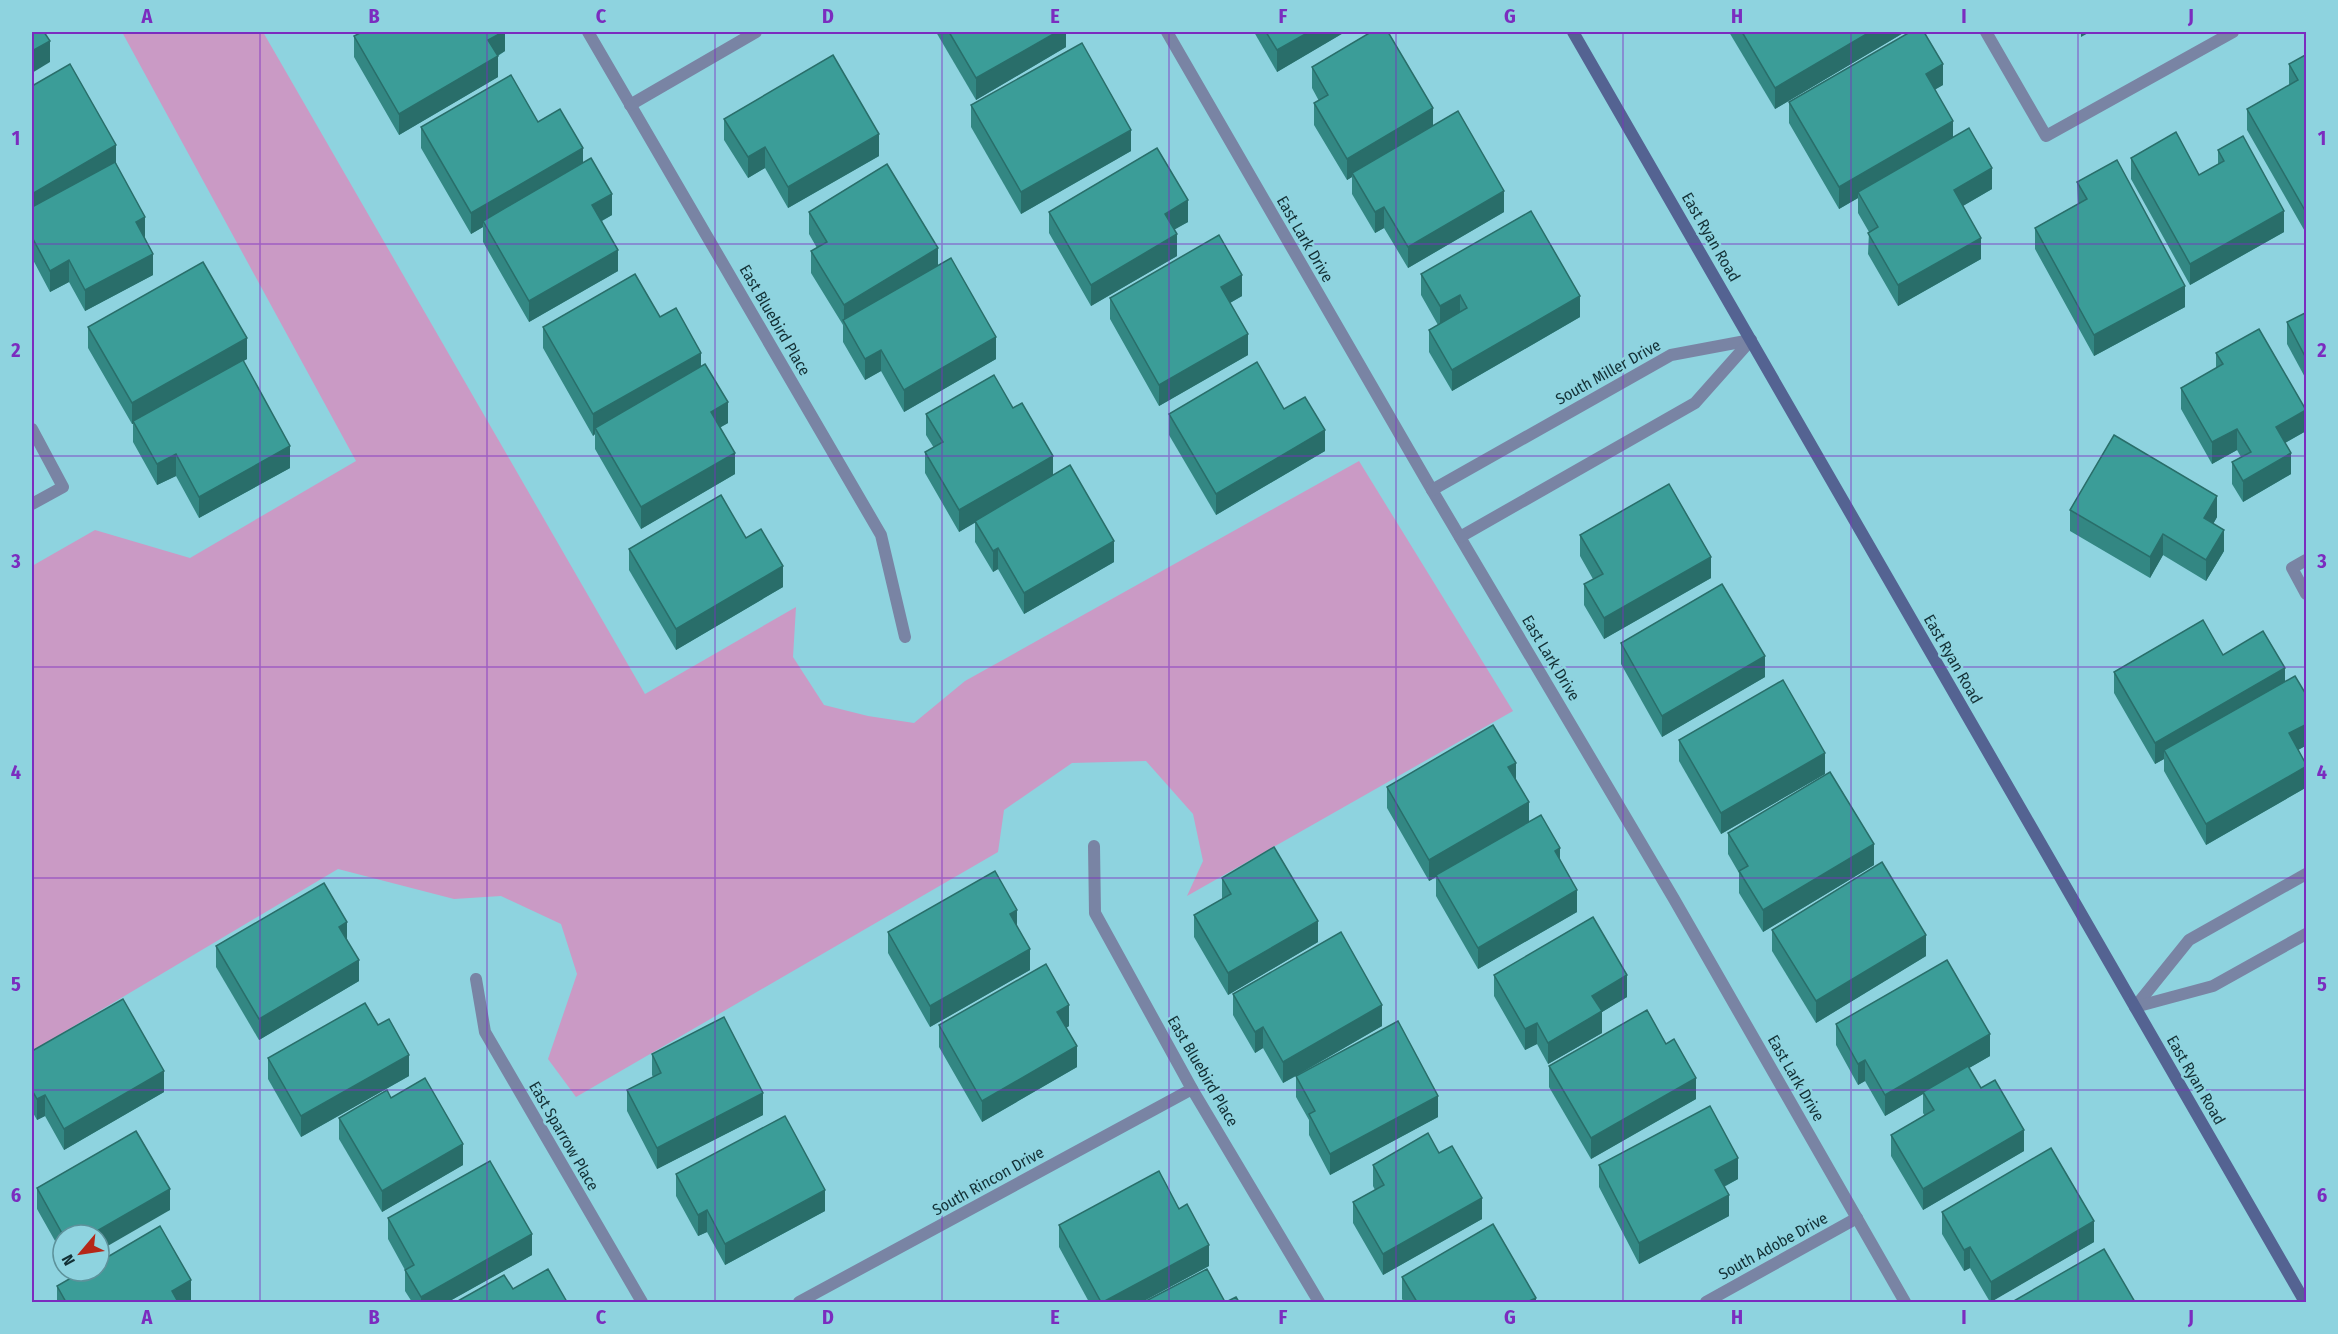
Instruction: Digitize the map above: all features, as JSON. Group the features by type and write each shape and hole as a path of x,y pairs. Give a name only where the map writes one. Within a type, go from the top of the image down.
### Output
{"street":[{"name":"East Bluebird Place","path":"588,32 880,535 905,637"},
{"path":"630,105 756,32"},
{"name":"East Lark Drive","path":"1167,32 1432,490 1674,899 1905,1302"},
{"name":"East Ryan Road","path":"1574,32 2305,1302"},
{"path":"1986,32 2046,136 2233,32"},
{"path":"1460,537 1695,403 1751,340"},
{"name":"South Miller Drive","path":"1432,490 1671,355 1751,340"},
{"path":"32,429 63,487 32,504"},
{"path":"2307,560 2292,568 2307,594"},
{"name":"East Bluebird Place","path":"1094,846 1095,913 1192,1089 1319,1302"},
{"path":"2134,1007 2189,940 2307,874"},
{"path":"2134,1007 2213,986 2307,934"},
{"name":"East Sparrow Place","path":"476,979 485,1032 642,1302"},
{"name":"South Rincon Drive","path":"799,1302 1192,1089"},
{"name":"South Adobe Drive","path":"1706,1302 1857,1218"}],"shaded area":[{"path":"122,32 263,32 645,694 796,607 793,657 824,705 868,716 914,723 965,681 1359,461 1513,711 1187,896 1203,861 1193,814 1146,761 1072,763 1004,810 998,852 576,1097 548,1059 577,974 561,924 501,896 454,899 338,869 32,1051 32,566 95,530 190,558 356,461"}],"building":[{"path":"32,32 44,32 50,41 32,51"},
{"path":"362,32 503,32 488,40 498,56 399,114 354,36"},
{"path":"949,32 1057,32 976,78"},
{"path":"1266,32 1309,32 1277,50"},
{"path":"1371,32 1388,32 1433,108 1347,159 1314,103 1328,95 1312,67"},
{"path":"1742,32 1870,32 1775,88"},
{"path":"1910,32 1924,32 1943,64 1926,74 1953,121 1839,187 1789,102"},
{"path":"1082,43 1131,130 1021,192 971,105"},
{"path":"2307,54 2307,214 2247,109 2298,80 2289,64"},
{"path":"833,55 879,134 788,187 765,147 748,157 724,119"},
{"path":"70,64 116,145 32,194 32,86"},
{"path":"511,75 538,122 560,109 583,148 471,213 421,127"},
{"path":"1458,111 1504,191 1408,247 1384,207 1375,212 1352,173"},
{"path":"1969,128 1992,168 1954,190 1981,238 1898,285 1868,233 1878,227 1858,192"},
{"path":"2176,132 2199,175 2224,161 2218,150 2243,136 2284,211 2190,264 2131,158"},
{"path":"1157,148 1188,200 1165,214 1177,234 1091,285 1049,212"},
{"path":"591,158 612,194 592,205 618,250 529,301 483,221"},
{"path":"2117,160 2185,286 2094,335 2035,228 2087,199 2077,182"},
{"path":"115,162 145,217 136,222 153,254 85,290 69,260 50,271 32,237 32,207"},
{"path":"887,164 938,248 844,305 811,251 827,242 809,212"},
{"path":"1531,211 1580,296 1452,370 1429,330 1467,308 1460,295 1440,306 1421,274"},
{"path":"1219,235 1242,275 1221,287 1248,334 1159,385 1110,298"},
{"path":"951,258 996,337 904,390 881,350 865,359 843,320"},
{"path":"203,262 247,338 132,403 88,327"},
{"path":"635,274 660,317 676,308 701,353 593,414 543,327"},
{"path":"2307,312 2307,360 2287,322"},
{"path":"2259,329 2306,410 2276,427 2291,453 2243,481 2232,462 2251,452 2237,429 2212,442 2181,388 2223,364 2216,353"},
{"path":"243,360 290,446 199,497 176,454 157,464 133,421"},
{"path":"1257,362 1284,409 1305,397 1325,430 1216,494 1169,414"},
{"path":"705,364 728,402 711,412 735,453 641,507 595,428"},
{"path":"994,375 1013,408 1022,403 1053,456 959,510 925,452 943,442 926,414"},
{"path":"2114,435 2217,496 2204,518 2224,530 2206,560 2163,534 2150,557 2070,510"},
{"path":"1070,465 1114,541 1024,593 998,548 993,551 975,521"},
{"path":"1669,484 1711,557 1604,618 1584,584 1603,574 1580,535"},
{"path":"721,495 746,538 761,529 783,566 676,629 629,549"},
{"path":"1722,584 1765,656 1662,716 1621,643"},
{"path":"2203,620 2223,655 2263,631 2285,668 2155,743 2114,672"},
{"path":"2295,676 2307,696 2307,724 2289,733 2307,766 2206,824 2164,750"},
{"path":"1783,680 1825,753 1721,813 1679,740"},
{"path":"1493,725 1516,763 1508,767 1529,802 1429,860 1387,787"},
{"path":"1830,772 1874,844 1763,910 1739,871 1748,866 1728,833"},
{"path":"1541,815 1560,848 1555,851 1577,890 1478,948 1436,875"},
{"path":"1274,847 1318,921 1228,973 1194,915 1231,894 1222,878"},
{"path":"1882,862 1926,935 1816,1001 1772,930"},
{"path":"995,871 1017,910 1010,914 1030,949 930,1006 888,932"},
{"path":"324,883 347,922 339,927 359,960 259,1019 216,946"},
{"path":"1593,917 1627,975 1592,996 1602,1011 1548,1043 1537,1023 1525,1029 1494,975"},
{"path":"1341,932 1382,1005 1283,1062 1263,1027 1255,1032 1233,994"},
{"path":"1947,960 1990,1034 1885,1095 1865,1060 1858,1064 1836,1024"},
{"path":"1046,964 1069,1005 1057,1012 1077,1046 982,1101 939,1025"},
{"path":"123,999 164,1071 64,1129 45,1095 37,1099 32,1090 32,1051"},
{"path":"365,1003 378,1025 389,1019 409,1055 301,1116 268,1058"},
{"path":"1647,1010 1666,1044 1674,1039 1696,1078 1591,1138 1549,1066"},
{"path":"724,1017 763,1093 657,1148 627,1090 661,1073 652,1054"},
{"path":"1398,1021 1438,1096 1330,1154 1309,1114 1315,1111 1296,1076"},
{"path":"1968,1066 1981,1088 1995,1080 2024,1130 1923,1189 1891,1135 1934,1110 1923,1092"},
{"path":"425,1078 463,1144 382,1191 339,1118 387,1090 391,1098"},
{"path":"1710,1106 1738,1158 1715,1170 1729,1195 1639,1243 1599,1165"},
{"path":"785,1116 825,1190 725,1244 707,1210 698,1215 676,1174"},
{"path":"136,1131 170,1189 111,1223 56,1223 37,1188"},
{"path":"1428,1133 1439,1153 1452,1146 1482,1198 1383,1254 1353,1202 1384,1185 1373,1165"},
{"path":"2051,1148 2094,1221 1991,1282 1970,1247 1964,1250 1942,1212"},
{"path":"490,1161 532,1234 421,1297 405,1270 414,1265 388,1218"},
{"path":"1159,1171 1179,1209 1187,1204 1209,1245 1101,1302 1059,1225"},
{"path":"1493,1224 1536,1298 1527,1302 1417,1302 1402,1277"},
{"path":"160,1226 191,1280 172,1291 178,1302 66,1302 57,1286 62,1283 111,1283 111,1255"},
{"path":"2104,1249 2135,1302 2012,1302"},
{"path":"548,1269 567,1302 456,1302 504,1275 513,1289"},
{"path":"1207,1269 1225,1302 1144,1302"},
{"path":"1236,1297 1239,1302 1226,1302"}]}
